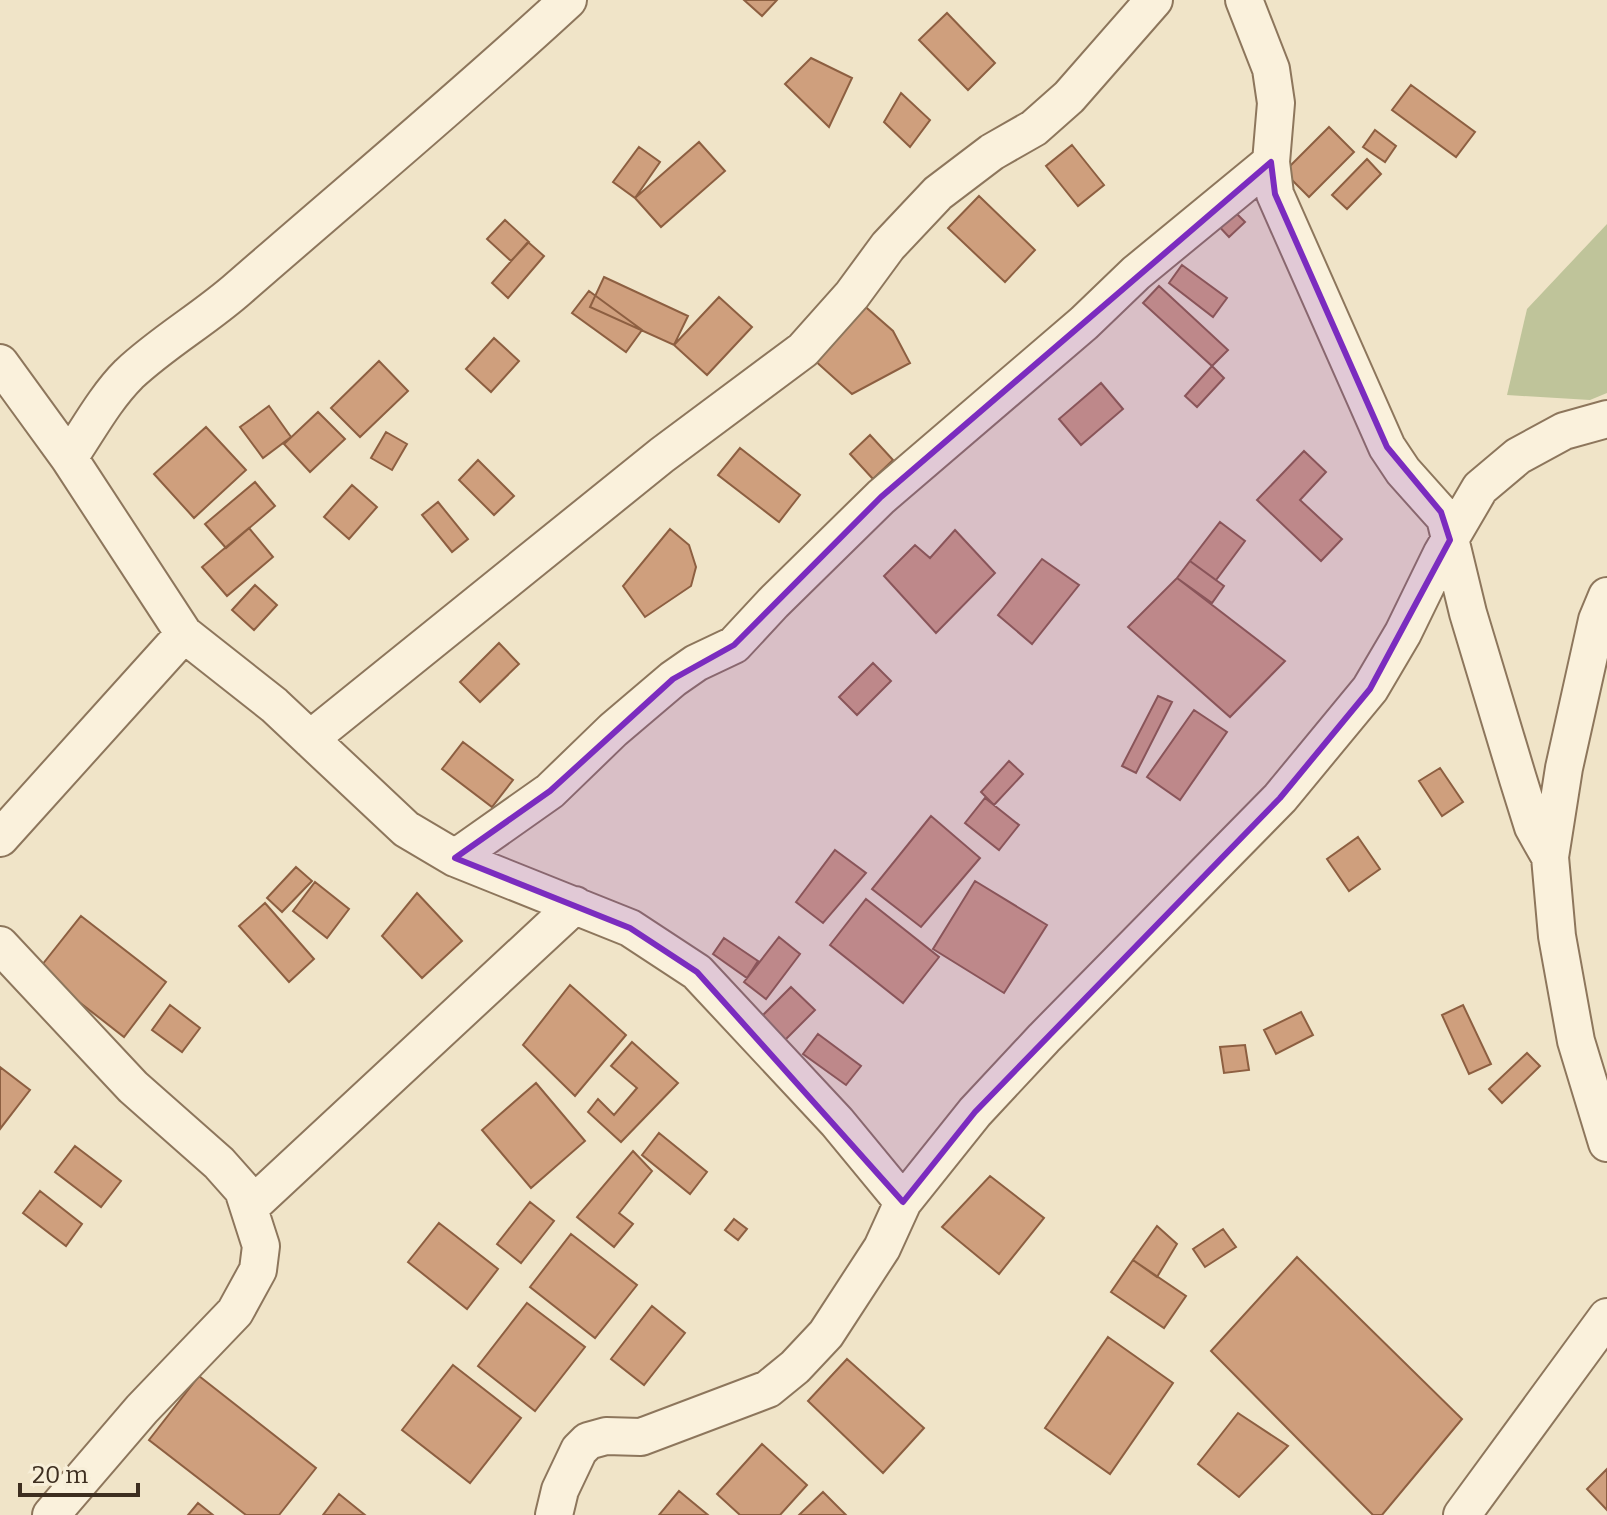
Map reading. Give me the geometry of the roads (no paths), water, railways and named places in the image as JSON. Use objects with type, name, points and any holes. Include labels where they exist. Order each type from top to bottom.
[{"type":"street","points":[[69,458],[126,377],[150,355],[235,293],[384,160],[498,65],[568,0]]},
{"type":"street","points":[[310,739],[662,455],[803,350],[852,295],[888,246],[938,193],[980,160],[1034,128],[1069,97],[1154,0]]},
{"type":"street","points":[[1244,0],[1271,69],[1276,103],[1271,162],[1275,194],[1380,433],[1403,471],[1441,512],[1533,827],[1550,857]]},
{"type":"street","points":[[455,858],[550,791],[613,730],[673,679],[696,663],[734,645],[881,497],[1072,333],[1136,273],[1271,162]]},
{"type":"street","points":[[0,363],[69,458],[184,634],[274,705],[406,829],[455,858],[630,928],[697,972],[837,1122],[903,1202]]},
{"type":"street","points":[[554,1515],[560,1490],[579,1450],[588,1441],[606,1436],[641,1437],[768,1389],[795,1367],[826,1334],[862,1281],[882,1248],[903,1202],[985,1101],[1280,798],[1370,689],[1480,488],[1518,456],[1564,431],[1607,419]]},
{"type":"street","points":[[1607,596],[1597,620],[1564,768],[1550,857],[1557,936],[1576,1041],[1607,1143]]},
{"type":"street","points":[[0,838],[184,634]]},
{"type":"street","points":[[250,1207],[575,905]]},
{"type":"street","points":[[0,945],[133,1087],[219,1163],[243,1190],[261,1257],[258,1270],[241,1303],[142,1409],[51,1515]]},
{"type":"street","points":[[1462,1515],[1607,1317]]}]
